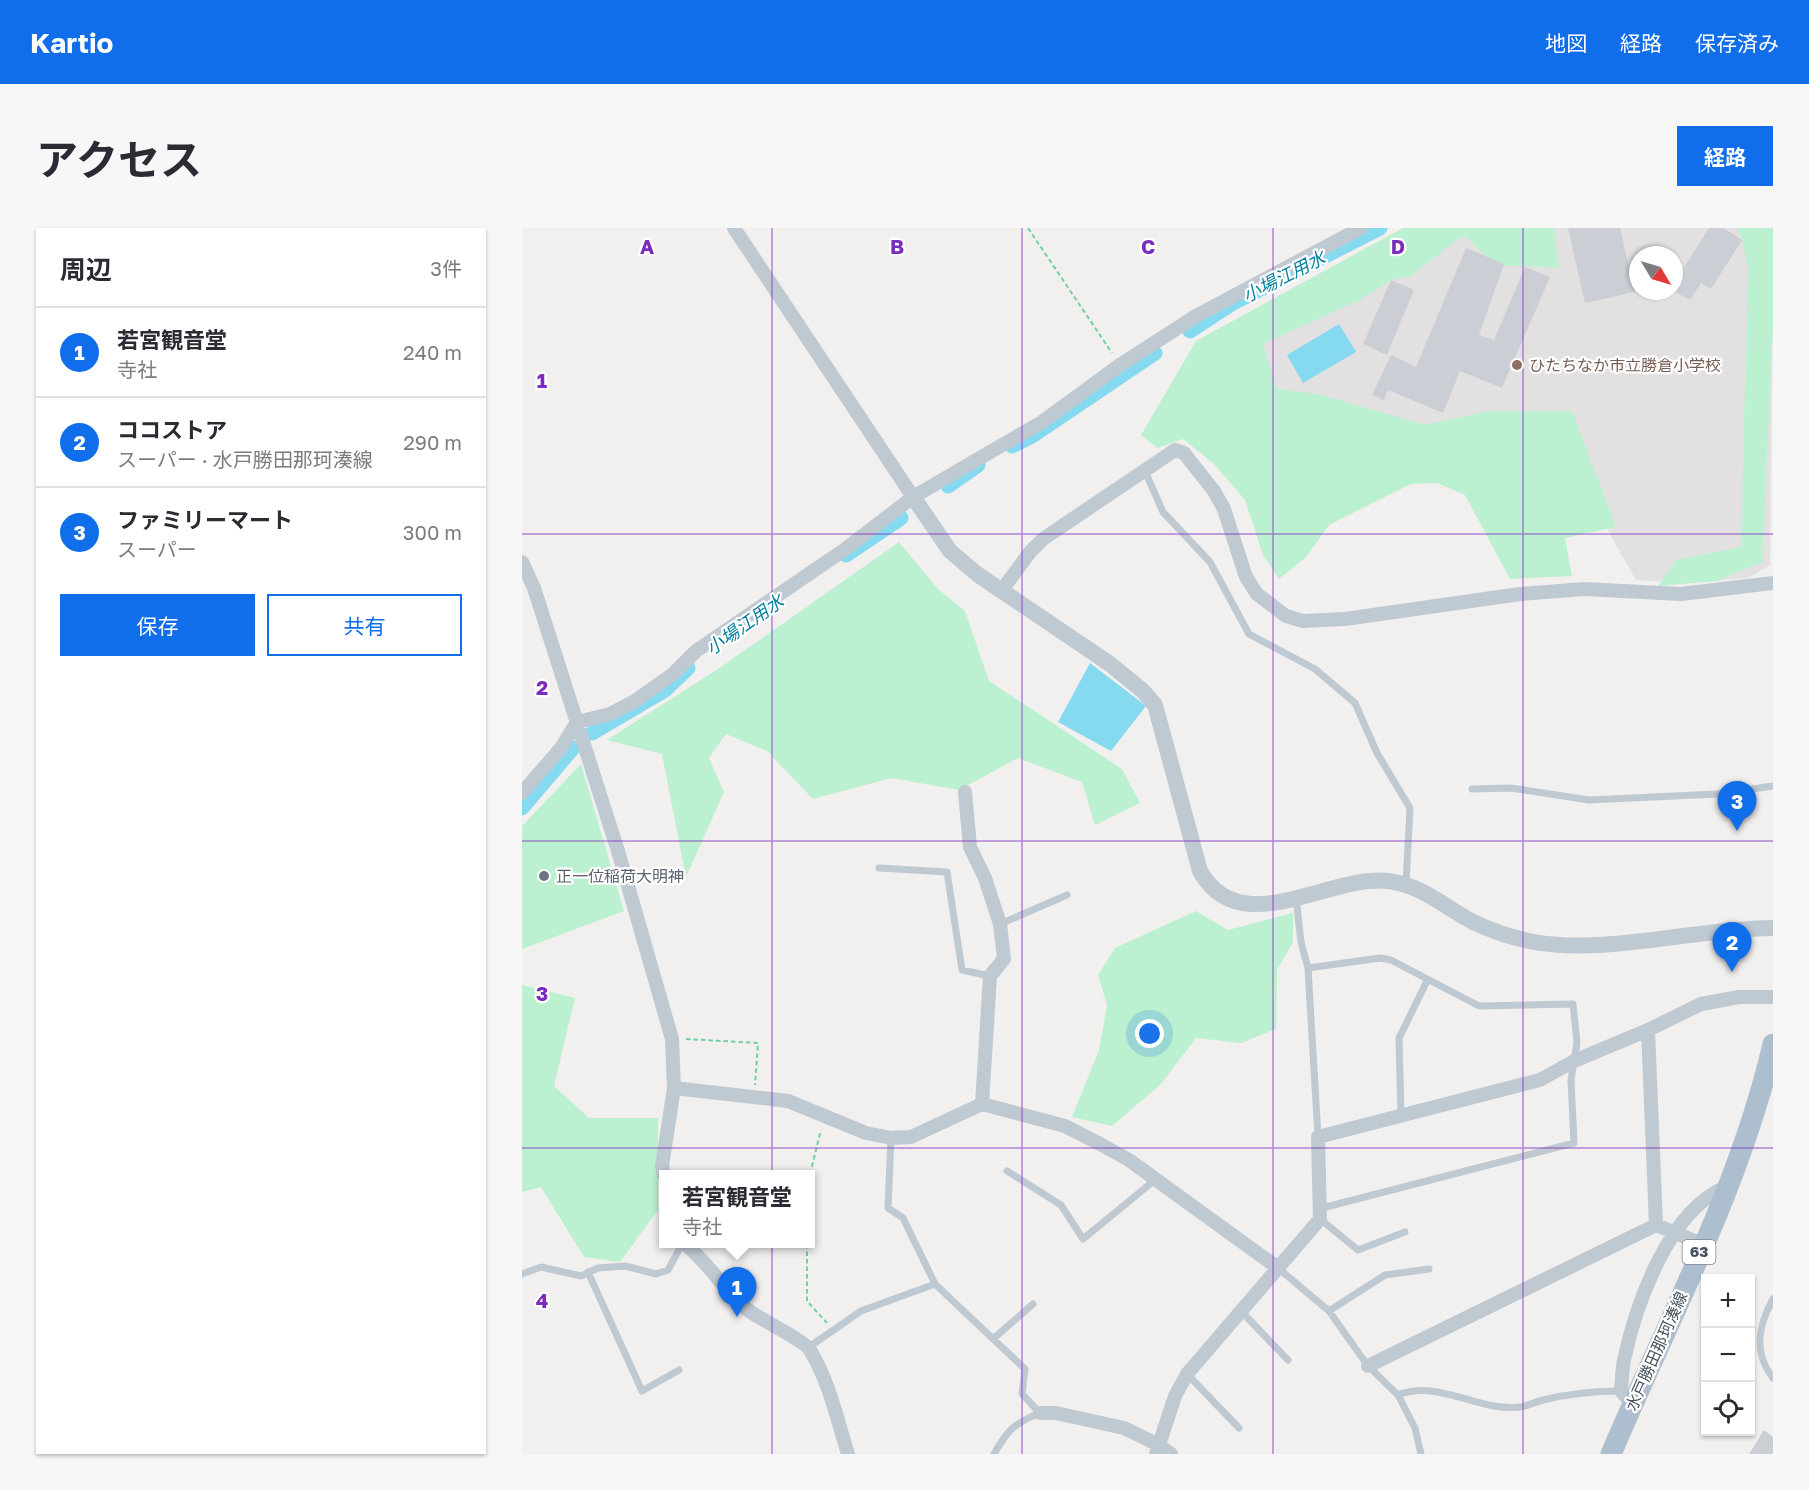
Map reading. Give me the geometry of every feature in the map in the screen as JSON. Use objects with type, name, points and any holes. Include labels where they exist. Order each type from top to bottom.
[{"type":"main road","name":"水戸勝田那珂湊線","points":[[1611,1454],[1626,1398],[1702,1244],[1726,1188],[1752,1121],[1773,1044]]},
{"type":"street","points":[[734,228],[950,551],[1002,590],[1110,664],[1143,691],[1155,705],[1174,768],[1193,853],[1206,882],[1231,900],[1247,905],[1272,904],[1368,882],[1406,885],[1429,893],[1472,921],[1498,933],[1536,942],[1593,944],[1773,928]]},
{"type":"street","points":[[522,793],[561,748],[577,722],[610,714],[635,700],[673,674],[696,651],[844,550],[913,497],[1042,422],[1120,365],[1250,285],[1361,228]]},
{"type":"street","points":[[1002,590],[1030,552],[1043,539],[1175,450],[1184,453],[1224,509],[1246,577],[1257,594],[1279,611],[1303,621],[1345,619],[1520,594],[1584,589],[1681,594],[1773,583]]},
{"type":"street","points":[[522,562],[534,588],[577,722],[672,1039],[674,1088],[662,1170]]},
{"type":"street","points":[[965,792],[970,847],[985,878],[1000,924],[1004,959],[990,976],[982,1104]]},
{"type":"street","points":[[1157,1449],[1175,1395],[1187,1374],[1278,1268],[1321,1213],[1318,1137],[1540,1080],[1574,1061],[1648,1030],[1701,1004],[1739,997],[1773,997]]},
{"type":"street","points":[[1648,1030],[1656,1225]]},
{"type":"street","points":[[674,1088],[788,1101],[866,1133],[891,1138],[911,1137],[982,1104],[1065,1126],[1129,1160],[1278,1268]]},
{"type":"street","points":[[1626,1398],[1623,1361],[1641,1304],[1674,1233],[1696,1206],[1726,1188]]},
{"type":"street","points":[[1656,1225],[1702,1244]]},
{"type":"street","points":[[1368,1366],[1656,1225]]},
{"type":"street","points":[[688,1248],[712,1268],[729,1291],[750,1311],[809,1347],[830,1393],[848,1454]]},
{"type":"street","points":[[1040,1413],[1056,1413],[1124,1428],[1157,1449],[1171,1454]]},
{"type":"lane","points":[[1144,469],[1163,512],[1210,562],[1249,634],[1314,669],[1355,703],[1377,753],[1410,808],[1406,885]]},
{"type":"lane","points":[[1472,789],[1511,788],[1588,800],[1717,794],[1773,786]]},
{"type":"lane","points":[[879,868],[947,872],[962,970],[990,976]]},
{"type":"lane","points":[[1000,924],[1066,895]]},
{"type":"lane","points":[[1296,898],[1308,968],[1318,1137]]},
{"type":"lane","points":[[1308,968],[1380,958],[1390,960],[1479,1006],[1573,1004],[1577,1043],[1571,1080],[1574,1143],[1321,1213],[1358,1250],[1405,1232]]},
{"type":"lane","points":[[1401,1115],[1399,1038],[1427,981]]},
{"type":"lane","points":[[891,1138],[888,1208],[903,1218],[935,1284],[1025,1369],[1022,1394],[1040,1413],[1018,1421],[1004,1436],[994,1454]]},
{"type":"lane","points":[[1007,1171],[1061,1205],[1083,1239],[1156,1179]]},
{"type":"lane","points":[[522,1274],[541,1267],[581,1276],[598,1268],[625,1266],[656,1274],[668,1270],[681,1248]]},
{"type":"lane","points":[[1278,1268],[1329,1311],[1368,1366],[1398,1395],[1415,1428],[1421,1454]]},
{"type":"lane","points":[[1329,1311],[1385,1275],[1429,1269]]},
{"type":"lane","points":[[588,1272],[642,1391],[679,1370]]},
{"type":"lane","points":[[809,1347],[861,1311],[935,1284]]},
{"type":"lane","points":[[1773,1299],[1761,1322],[1759,1337],[1760,1356],[1773,1378]]},
{"type":"lane","points":[[993,1339],[1033,1304]]},
{"type":"lane","points":[[1240,1310],[1288,1360]]},
{"type":"lane","points":[[1187,1374],[1239,1428]]},
{"type":"lane","points":[[1398,1395],[1411,1390],[1441,1390],[1476,1404],[1520,1407],[1579,1394],[1626,1398]]},
{"type":"path","points":[[1028,228],[1120,365]]},
{"type":"path","points":[[672,1039],[758,1043],[754,1096]]},
{"type":"path","points":[[811,1170],[825,1116]]},
{"type":"path","points":[[807,1248],[807,1301],[832,1330]]},
{"type":"shaded area","name":"ひたちなか市立勝倉小学校","points":[[1463,228],[1773,228],[1770,565],[1748,578],[1692,583],[1636,580],[1611,536],[1562,423],[1431,438],[1277,408],[1246,322]]},
{"type":"green space","points":[[1403,228],[1554,228],[1559,268],[1496,265],[1463,235],[1411,276],[1391,280],[1362,299],[1263,344],[1277,389],[1318,394],[1425,425],[1488,411],[1572,411],[1616,527],[1565,538],[1572,576],[1510,579],[1465,495],[1437,483],[1411,484],[1329,525],[1306,557],[1279,579],[1263,555],[1245,500],[1214,464],[1183,439],[1157,448],[1141,435],[1196,341]]},
{"type":"green space","points":[[1737,228],[1773,228],[1773,328],[1762,562],[1717,581],[1658,586],[1676,560],[1741,547],[1748,267]]},
{"type":"green space","points":[[899,542],[938,589],[965,611],[989,681],[1122,769],[1140,803],[1095,825],[1082,782],[1018,758],[959,790],[891,778],[813,799],[767,751],[726,734],[709,758],[724,792],[686,877],[662,754],[607,740],[718,669]]},
{"type":"green space","points":[[581,764],[624,911],[522,949],[522,826]]},
{"type":"green space","points":[[1196,911],[1228,930],[1293,913],[1293,942],[1277,970],[1276,1029],[1241,1043],[1196,1038],[1161,1084],[1112,1126],[1072,1117],[1099,1050],[1107,1005],[1098,975],[1115,948]]},
{"type":"green space","points":[[522,985],[575,998],[554,1086],[589,1118],[658,1118],[658,1210],[620,1262],[584,1257],[541,1187],[522,1192]]},
{"type":"water","points":[[1339,324],[1356,352],[1303,383],[1287,355]]},
{"type":"water","points":[[1090,663],[1146,706],[1111,751],[1058,722]]},
{"type":"building","points":[[1568,228],[1620,228],[1629,266],[1629,293],[1585,303]]},
{"type":"building","points":[[1709,228],[1724,228],[1742,240],[1711,289],[1701,283],[1690,300],[1683,296],[1683,269]]},
{"type":"building","points":[[1466,248],[1504,264],[1479,335],[1494,340],[1525,267],[1550,277],[1502,388],[1460,371],[1443,413],[1388,390],[1384,400],[1372,395],[1391,355],[1416,367]]},
{"type":"building","points":[[1391,280],[1414,290],[1387,355],[1363,344]]},
{"type":"building","points":[[1764,1430],[1773,1437],[1773,1454],[1749,1454]]},
{"type":"waterway","name":"小場江用水","points":[[1190,331],[1233,303],[1380,228]]},
{"type":"waterway","name":"小場江用水","points":[[1012,446],[1032,436],[1155,353]]},
{"type":"waterway","name":"小場江用水","points":[[948,486],[978,465]]},
{"type":"waterway","name":"小場江用水","points":[[846,555],[901,518]]},
{"type":"waterway","name":"小場江用水","points":[[592,733],[665,690],[688,668]]},
{"type":"waterway","name":"小場江用水","points":[[522,808],[573,748]]},
{"type":"place","name":"ひたちなか市立勝倉小学校","points":[[1517,365]]},
{"type":"place","name":"ファミリーマート","points":[[1737,831]]},
{"type":"place","name":"正一位稲荷大明神","points":[[544,876]]},
{"type":"place","name":"ココストア","points":[[1732,972]]},
{"type":"place","name":"若宮観音堂","points":[[737,1317]]}]
